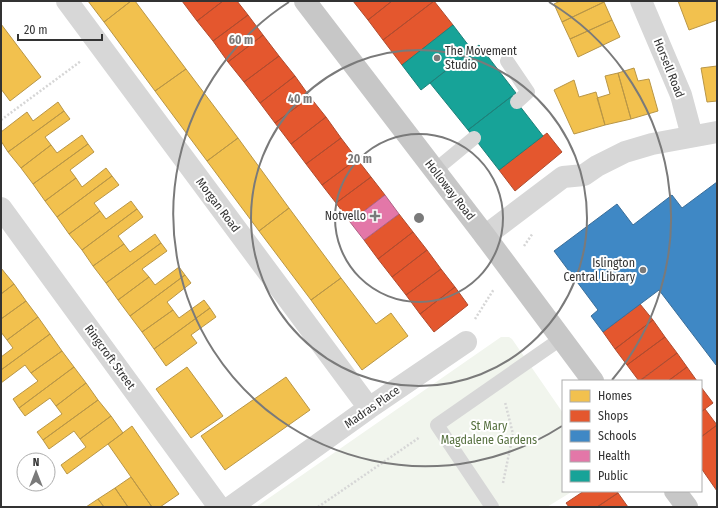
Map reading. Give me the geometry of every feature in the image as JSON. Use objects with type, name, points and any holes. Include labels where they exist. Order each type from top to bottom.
[{"type":"highway","name":"Holloway Road","points":[[305,1],[485,236],[592,380]]},
{"type":"highway","points":[[676,492],[686,507]]},
{"type":"street","name":"Morgan Road","points":[[67,1],[369,408]]},
{"type":"street","name":"Horsell Road","points":[[641,1],[681,95],[692,136]]},
{"type":"street","points":[[485,236],[564,177],[584,175],[597,166],[625,152],[652,144],[717,132]]},
{"type":"street","name":"Ringcroft Street","points":[[1,208],[219,507]]},
{"type":"street","name":"Madras Place","points":[[231,507],[369,408],[466,342]]},
{"type":"lane","points":[[507,61],[528,92],[517,102]]},
{"type":"lane","points":[[434,171],[474,138]]},
{"type":"lane","points":[[492,507],[437,425],[562,338]]},
{"type":"path","points":[[1,120],[100,47]]},
{"type":"path","points":[[466,342],[478,314],[493,290]]},
{"type":"path","points":[[495,385],[508,406],[513,434],[503,485]]},
{"type":"path","points":[[318,507],[437,425]]},
{"type":"green space","name":"St Mary Magdalene Gardens","points":[[501,337],[509,337],[512,339],[562,412],[562,492],[571,492],[547,507],[256,507]]},
{"type":"building: Homes","points":[[88,1],[131,1],[104,22]]},
{"type":"building: Homes","points":[[131,1],[135,1],[186,69],[155,91],[104,22]]},
{"type":"building: Homes","points":[[560,1],[604,2],[562,22],[554,4]]},
{"type":"building: Homes","points":[[678,1],[717,1],[717,20],[689,30]]},
{"type":"building: Homes","points":[[604,2],[612,20],[570,39],[562,22]]},
{"type":"building: Homes","points":[[612,20],[620,37],[578,57],[570,39]]},
{"type":"building: Homes","points":[[1,24],[41,77],[10,101],[1,89]]},
{"type":"building: Homes","points":[[717,66],[717,101],[707,102],[701,68]]},
{"type":"building: Homes","points":[[634,68],[638,81],[649,79],[658,111],[631,119],[618,73]]},
{"type":"building: Homes","points":[[186,69],[238,138],[207,161],[155,91]]},
{"type":"building: Homes","points":[[618,73],[631,119],[605,125],[597,98],[610,94],[605,76]]},
{"type":"building: Homes","points":[[574,80],[579,97],[596,92],[605,125],[574,134],[554,90]]},
{"type":"building: Homes","points":[[58,102],[64,111],[8,152],[1,141],[1,132],[27,112],[33,121]]},
{"type":"building: Homes","points":[[64,111],[70,119],[45,137],[51,145],[21,168],[8,152]]},
{"type":"building: Homes","points":[[82,135],[88,144],[33,184],[21,168],[51,145],[57,153]]},
{"type":"building: Homes","points":[[238,138],[289,208],[259,231],[207,161]]},
{"type":"building: Homes","points":[[88,144],[94,152],[70,170],[76,178],[45,201],[33,184]]},
{"type":"building: Homes","points":[[106,168],[112,176],[57,217],[45,201],[76,178],[82,187]]},
{"type":"building: Homes","points":[[112,176],[119,185],[94,203],[100,211],[69,234],[57,217]]},
{"type":"building: Homes","points":[[131,201],[137,209],[82,250],[69,234],[100,211],[106,219]]},
{"type":"building: Homes","points":[[289,208],[341,278],[311,300],[259,231]]},
{"type":"building: Homes","points":[[137,209],[143,217],[118,236],[124,244],[93,266],[82,250]]},
{"type":"building: Homes","points":[[155,234],[161,243],[106,283],[93,266],[124,244],[130,252]]},
{"type":"building: Homes","points":[[161,243],[167,251],[142,269],[149,277],[118,300],[106,283]]},
{"type":"building: Homes","points":[[179,267],[185,275],[130,316],[118,300],[149,277],[155,285]]},
{"type":"building: Homes","points":[[1,268],[14,284],[1,294]]},
{"type":"building: Homes","points":[[185,275],[191,283],[167,302],[173,310],[142,332],[130,316]]},
{"type":"building: Homes","points":[[341,278],[376,324],[391,313],[408,336],[362,370],[311,300]]},
{"type":"building: Homes","points":[[14,284],[26,301],[1,319],[1,294]]},
{"type":"building: Homes","points":[[204,300],[210,308],[154,349],[142,332],[173,310],[179,318]]},
{"type":"building: Homes","points":[[26,301],[38,317],[7,340],[1,332],[1,319]]},
{"type":"building: Homes","points":[[210,308],[216,317],[191,335],[197,343],[166,366],[154,349]]},
{"type":"building: Homes","points":[[38,317],[50,334],[1,370],[1,357],[13,348],[7,340]]},
{"type":"building: Homes","points":[[50,334],[62,351],[31,373],[25,365],[1,383],[1,370]]},
{"type":"building: Homes","points":[[62,351],[74,367],[19,408],[13,399],[38,381],[31,373]]},
{"type":"building: Homes","points":[[74,367],[86,383],[56,406],[50,398],[25,416],[19,408]]},
{"type":"building: Homes","points":[[187,367],[223,416],[191,438],[156,389]]},
{"type":"building: Homes","points":[[286,377],[310,410],[225,470],[201,436]]},
{"type":"building: Homes","points":[[86,383],[98,400],[43,440],[37,432],[62,414],[56,406]]},
{"type":"building: Homes","points":[[98,400],[111,416],[80,439],[74,431],[49,449],[43,440]]},
{"type":"building: Homes","points":[[111,416],[123,433],[67,474],[61,465],[86,447],[80,439]]},
{"type":"building: Homes","points":[[132,426],[179,494],[160,507],[152,507],[108,444]]},
{"type":"building: Homes","points":[[131,477],[152,507],[128,507],[115,488]]},
{"type":"building: Homes","points":[[115,488],[128,507],[104,507],[98,499]]},
{"type":"building: Homes","points":[[98,499],[104,507],[86,507]]},
{"type":"building: Shops","points":[[182,1],[223,1],[197,21]]},
{"type":"building: Shops","points":[[223,1],[237,1],[248,15],[213,41],[197,21]]},
{"type":"building: Shops","points":[[353,1],[392,1],[368,20]]},
{"type":"building: Shops","points":[[392,1],[434,1],[383,40],[368,20]]},
{"type":"building: Shops","points":[[434,1],[453,25],[402,65],[383,40]]},
{"type":"building: Shops","points":[[248,15],[263,35],[228,62],[213,41]]},
{"type":"building: Shops","points":[[263,35],[279,56],[244,82],[228,62]]},
{"type":"building: Shops","points":[[279,56],[295,76],[260,103],[244,82]]},
{"type":"building: Shops","points":[[295,76],[310,97],[275,123],[260,103]]},
{"type":"building: Shops","points":[[310,97],[326,117],[291,144],[275,123]]},
{"type":"building: Shops","points":[[326,117],[341,138],[306,164],[291,144]]},
{"type":"building: Shops","points":[[547,133],[562,152],[515,191],[499,170]]},
{"type":"building: Shops","points":[[341,138],[357,159],[322,185],[306,164]]},
{"type":"building: Shops","points":[[357,159],[371,177],[336,203],[322,185]]},
{"type":"building: Shops","points":[[371,177],[385,195],[350,222],[336,203]]},
{"type":"building: Shops","points":[[399,214],[413,232],[378,259],[364,240]]},
{"type":"building: Shops","points":[[413,232],[427,250],[392,277],[378,259]]},
{"type":"building: Shops","points":[[427,250],[441,269],[406,295],[392,277]]},
{"type":"building: Shops","points":[[441,269],[455,287],[420,314],[406,295]]},
{"type":"building: Shops","points":[[455,287],[468,305],[434,332],[420,314]]},
{"type":"building: Shops","points":[[640,304],[653,320],[615,349],[603,332]]},
{"type":"building: Shops","points":[[653,320],[665,337],[627,365],[615,349]]},
{"type":"building: Shops","points":[[665,337],[677,353],[640,380],[638,380],[627,365]]},
{"type":"building: Shops","points":[[677,353],[687,367],[669,380],[641,380]]},
{"type":"building: Shops","points":[[687,367],[696,380],[669,380]]},
{"type":"building: Shops","points":[[702,388],[713,403],[702,411]]},
{"type":"building: Shops","points":[[705,409],[717,425],[702,436],[702,411]]},
{"type":"building: Shops","points":[[717,425],[717,491],[702,469],[702,436]]},
{"type":"building: Shops","points":[[582,492],[618,493],[597,507],[569,507],[566,503]]},
{"type":"building: Shops","points":[[618,493],[628,507],[597,507]]},
{"type":"building: Schools","name":"Islington Central Library","points":[[717,182],[717,364],[716,365],[659,290],[603,332],[591,316],[598,310],[554,251],[617,204],[633,225],[672,195],[682,208]]},
{"type":"building: Health","points":[[385,195],[399,214],[364,240],[350,222]]},
{"type":"building: Public","name":"The Movement Studio","points":[[453,25],[472,50],[421,90],[402,65]]},
{"type":"building: Public","points":[[479,45],[516,93],[468,130],[430,83]]},
{"type":"building: Public","points":[[512,96],[543,136],[499,170],[468,130]]},
{"type":"place","name":"The Movement Studio","points":[[437,58]]},
{"type":"place","name":"Notvello","points":[[375,216]]},
{"type":"place","name":"Islington Central Library","points":[[643,270]]}]
